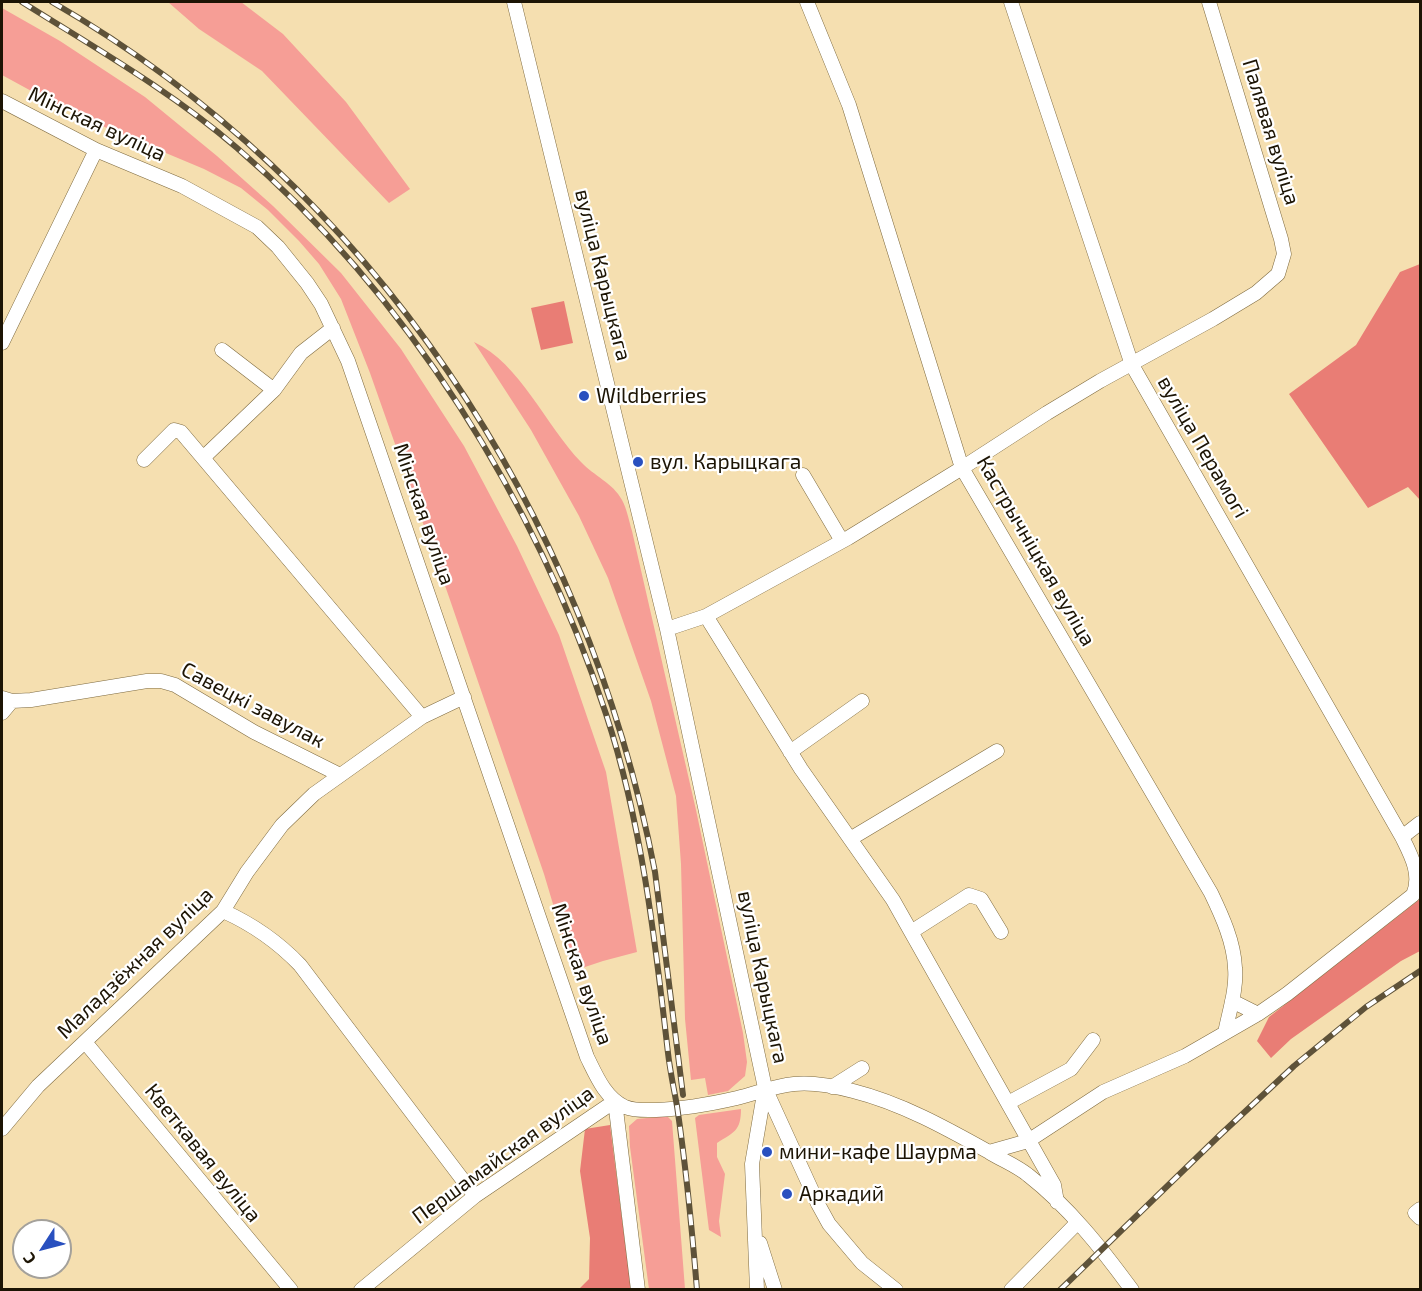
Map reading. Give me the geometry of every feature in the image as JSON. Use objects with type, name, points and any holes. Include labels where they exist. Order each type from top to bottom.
[{"type":"street","name":"вуліца Карыцкага","points":[[514,2],[667,629],[765,1088],[796,1083],[832,1087],[873,1096],[936,1123],[1028,1175],[1104,1251],[1132,1290]]},
{"type":"street","name":"Кастрычніцкая вуліца","points":[[807,2],[849,105],[962,468],[1211,893],[1227,930],[1236,967],[1225,1033]]},
{"type":"street","name":"вуліца Перамогі","points":[[1011,2],[1132,365],[1402,837],[1414,861],[1417,873],[1418,886],[1413,895],[1258,1014]]},
{"type":"street","name":"Палявая вуліца","points":[[1132,365],[1256,293],[1278,274],[1284,254],[1209,2]]},
{"type":"street","name":"Мінская вуліца","points":[[2,101],[96,150],[182,186],[257,227],[278,247],[308,283],[348,361],[587,1057],[603,1086],[615,1101]]},
{"type":"street","points":[[2,343],[96,150]]},
{"type":"street","points":[[204,457],[274,390],[301,353],[333,328]]},
{"type":"street","points":[[222,350],[274,390]]},
{"type":"street","points":[[667,629],[706,616],[842,541],[1047,413],[1100,381],[1132,365]]},
{"type":"street","points":[[144,460],[174,430],[181,432],[422,717]]},
{"type":"street","points":[[803,476],[842,541]]},
{"type":"street","name":"вуліца Карыцкага","points":[[706,616],[790,752],[893,900],[1054,1185],[1057,1202]]},
{"type":"street","name":"Савецкі завулак","points":[[7,700],[31,700],[147,681],[161,681],[175,685],[254,732],[340,775]]},
{"type":"street","name":"Маладзёжная вуліца","points":[[2,1129],[38,1086],[223,911],[282,825],[314,794],[422,717],[464,697]]},
{"type":"street","points":[[2,713],[7,700]]},
{"type":"street","points":[[790,752],[862,700]]},
{"type":"street","points":[[850,839],[997,750]]},
{"type":"street","points":[[1402,837],[1420,823]]},
{"type":"street","points":[[911,932],[969,895],[981,899],[1001,932]]},
{"type":"street","points":[[223,911],[271,939],[286,950],[300,965],[475,1196]]},
{"type":"street","points":[[1232,1001],[1258,1014]]},
{"type":"street","points":[[988,1152],[1028,1141],[1103,1092],[1185,1056],[1258,1014]]},
{"type":"street","points":[[1008,1103],[1071,1069],[1093,1040]]},
{"type":"street","name":"Кветкавая вуліца","points":[[85,1042],[291,1290]]},
{"type":"street","points":[[832,1087],[862,1068]]},
{"type":"street","points":[[615,1101],[632,1109],[677,1109],[723,1101],[765,1088]]},
{"type":"street","points":[[757,1290],[752,1164],[765,1088]]},
{"type":"street","points":[[765,1088],[818,1204],[830,1224],[862,1263],[896,1290]]},
{"type":"street","points":[[615,1101],[638,1290]]},
{"type":"street","name":"Першамайская вуліца","points":[[361,1290],[475,1196],[615,1101]]},
{"type":"street","points":[[1420,1209],[1415,1213],[1420,1218]]},
{"type":"street","points":[[754,1223],[775,1290]]},
{"type":"street","points":[[1011,1290],[1077,1223]]},
{"type":"shaded area","points":[[168,2],[241,2],[283,34],[346,102],[410,189],[389,203],[262,71],[199,29]]},
{"type":"shaded area","points":[[2,8],[60,41],[145,97],[217,156],[273,206],[341,273],[401,349],[464,446],[517,546],[559,635],[606,772],[637,952],[573,971],[544,874],[370,373],[341,299],[319,264],[268,210],[241,188],[204,169],[111,130],[2,75]]},
{"type":"shaded area","points":[[1420,264],[1420,500],[1408,487],[1368,508],[1289,394],[1356,345],[1400,272]]},
{"type":"shaded area","points":[[564,301],[573,343],[541,350],[531,308]]},
{"type":"shaded area","points":[[474,342],[490,352],[519,380],[568,447],[581,462],[618,494],[627,511],[696,810],[743,1033],[747,1062],[745,1076],[728,1091],[708,1095],[705,1078],[691,1080],[685,1019],[681,864],[676,796],[651,701],[608,578],[579,516],[531,430]]},
{"type":"shaded area","points":[[1420,899],[1420,951],[1401,961],[1291,1039],[1271,1058],[1257,1041],[1269,1017]]},
{"type":"shaded area","points":[[741,1109],[738,1127],[717,1143],[717,1157],[725,1174],[719,1221],[721,1237],[709,1230],[695,1118],[699,1115]]},
{"type":"shaded area","points":[[667,1116],[672,1121],[685,1289],[649,1289],[629,1126],[637,1119]]},
{"type":"shaded area","points":[[610,1125],[631,1289],[578,1290],[589,1279],[590,1238],[580,1171],[585,1129]]},
{"type":"railway","points":[[22,2],[132,71],[212,127],[299,206],[357,268],[410,336],[459,406],[504,480],[543,556],[577,635],[606,714],[629,797],[646,882],[677,1106],[697,1290]]},
{"type":"railway","points":[[52,2],[167,77],[272,165],[365,263],[448,371],[518,487],[577,610],[622,739],[655,872],[683,1095]]},
{"type":"railway","points":[[1060,1290],[1294,1066],[1366,1007],[1420,971]]},
{"type":"place","name":"Wildberries","points":[[584,396]]},
{"type":"place","name":"вул. Карыцкага","points":[[638,462]]},
{"type":"place","name":"мини-кафе Шаурма","points":[[767,1152]]},
{"type":"place","name":"Аркадий","points":[[787,1194]]}]
